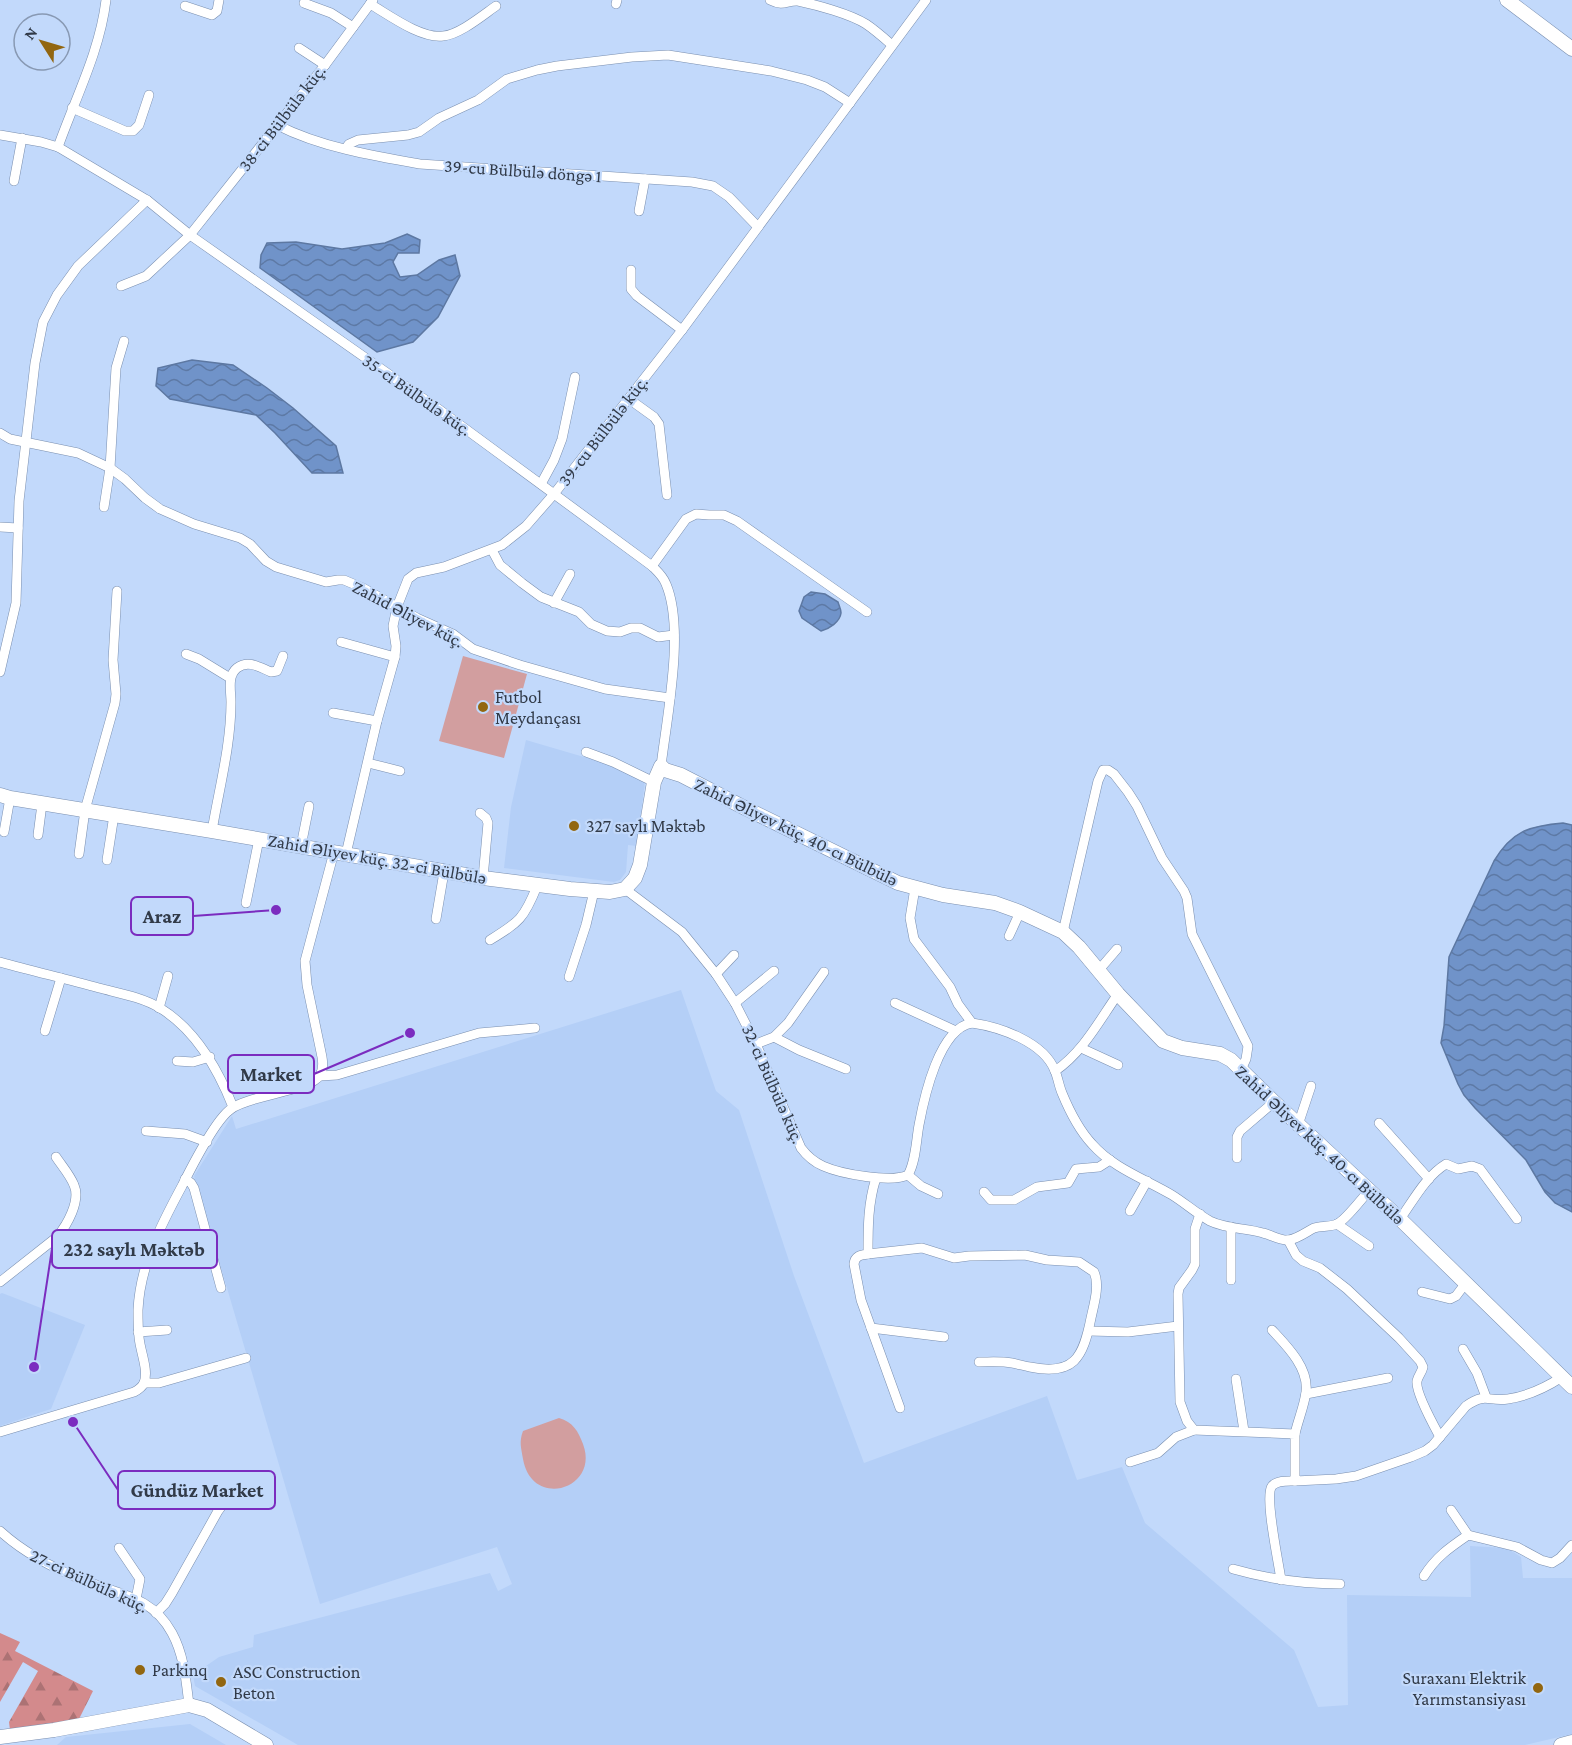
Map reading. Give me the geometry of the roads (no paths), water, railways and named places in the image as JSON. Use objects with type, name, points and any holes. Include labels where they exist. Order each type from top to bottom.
[{"type":"street","points":[[58,147],[85,79],[106,0]]},
{"type":"street","points":[[185,6],[212,15],[217,11],[219,0]]},
{"type":"street","points":[[771,0],[784,4],[794,0],[836,11],[865,23],[892,45]]},
{"type":"street","points":[[1507,0],[1572,49]]},
{"type":"street","name":"39-cu Bülbülə küç.","points":[[320,1076],[323,1065],[322,1057],[307,985],[305,961],[368,763],[395,657],[393,626],[397,607],[408,579],[411,575],[444,567],[492,550],[512,539],[554,494],[682,330],[923,1]]},
{"type":"street","points":[[372,2],[417,30],[426,34],[444,36],[459,30],[496,6]]},
{"type":"street","name":"38-ci Bülbülə küç.","points":[[121,286],[146,276],[189,235],[372,2]]},
{"type":"street","points":[[304,3],[331,13],[353,27]]},
{"type":"street","points":[[299,48],[325,64]]},
{"type":"street","points":[[346,148],[358,140],[419,132],[439,118],[478,100],[507,79],[547,68],[632,57],[668,55],[771,71],[825,87],[850,103]]},
{"type":"street","points":[[72,108],[125,131],[134,131],[139,125],[149,95]]},
{"type":"street","name":"39-cu Bülbülə döngə 1","points":[[277,125],[317,142],[420,164],[692,182],[713,186],[729,197],[758,227]]},
{"type":"street","name":"35-ci Bülbülə küç.","points":[[0,135],[58,147],[147,200],[189,235],[437,408],[651,566],[665,583],[674,617],[670,698],[662,766]]},
{"type":"street","points":[[14,181],[22,138]]},
{"type":"street","points":[[639,212],[645,179]]},
{"type":"street","points":[[0,672],[16,603],[19,501],[36,352],[43,322],[68,278],[78,266],[147,200]]},
{"type":"street","points":[[631,270],[632,289],[637,296],[682,330]]},
{"type":"street","points":[[104,507],[110,468],[116,368],[124,341]]},
{"type":"street","points":[[541,484],[562,439],[575,377]]},
{"type":"street","points":[[629,399],[654,417],[659,424],[667,495]]},
{"type":"street","name":"Zahid Əliyev küç.","points":[[0,433],[10,439],[78,453],[110,468],[160,509],[194,524],[240,538],[276,567],[326,582],[344,580],[453,634],[473,649],[605,689],[670,698]]},
{"type":"street","points":[[651,566],[686,519],[696,514],[724,515],[737,521],[867,612]]},
{"type":"street","points":[[0,527],[18,528]]},
{"type":"street","points":[[492,550],[500,565],[541,597],[579,612],[591,624],[607,631],[620,632],[640,628],[658,637],[674,634]]},
{"type":"street","points":[[554,603],[570,574]]},
{"type":"street","points":[[79,854],[85,810],[115,703],[113,660],[117,591]]},
{"type":"street","points":[[341,642],[395,657]]},
{"type":"street","points":[[186,654],[200,659],[231,678]]},
{"type":"street","points":[[212,831],[230,727],[231,678],[236,668],[243,664],[252,664],[272,672],[277,671],[283,656]]},
{"type":"street","points":[[333,713],[377,721]]},
{"type":"street","points":[[586,752],[629,769],[654,782]]},
{"type":"street","points":[[368,763],[400,771]]},
{"type":"street","points":[[625,889],[635,878],[640,865],[654,782],[662,766]]},
{"type":"street","name":"Zahid Əliyev küç. 40-cı Bülbülə","points":[[662,766],[664,770],[681,775],[883,877],[915,888],[995,903],[1063,932],[1163,1041],[1182,1048],[1220,1054],[1231,1060],[1400,1219],[1567,1382]]},
{"type":"street","points":[[1063,932],[1098,781],[1103,770],[1108,770],[1114,774],[1137,806],[1162,858],[1184,891],[1192,934],[1248,1046],[1241,1070]]},
{"type":"street","points":[[4,832],[5,797]]},
{"type":"street","name":"Zahid Əliyev küç. 32-ci Bülbülə","points":[[5,797],[483,878],[594,891],[610,892],[625,889]]},
{"type":"street","points":[[38,835],[42,804]]},
{"type":"street","points":[[301,846],[309,806]]},
{"type":"street","points":[[480,813],[488,823],[483,878]]},
{"type":"street","points":[[107,860],[114,815]]},
{"type":"street","points":[[246,903],[259,839]]},
{"type":"street","points":[[436,920],[444,872]]},
{"type":"street","points":[[490,940],[514,925],[525,914],[537,886]]},
{"type":"street","points":[[915,888],[910,918],[914,939],[950,987],[958,1004],[972,1023]]},
{"type":"street","name":"32-ci Bülbülə küç.","points":[[625,889],[682,932],[716,974],[735,1002],[756,1044],[796,1138],[807,1155],[824,1166],[876,1178],[901,1178],[908,1175]]},
{"type":"street","points":[[569,977],[586,925],[594,891]]},
{"type":"street","points":[[1009,936],[1020,912]]},
{"type":"street","points":[[1098,971],[1117,950]]},
{"type":"street","points":[[716,974],[734,955]]},
{"type":"street","points":[[0,962],[128,996],[159,1008],[186,1031],[210,1057],[233,1107]]},
{"type":"street","points":[[735,1002],[774,972]]},
{"type":"street","points":[[756,1044],[774,1037],[788,1023],[824,972]]},
{"type":"street","points":[[159,1008],[168,976]]},
{"type":"street","points":[[45,1031],[61,978]]},
{"type":"street","points":[[1055,1071],[1081,1048],[1118,994]]},
{"type":"street","points":[[895,1003],[956,1031]]},
{"type":"street","points":[[938,1194],[921,1186],[908,1175],[913,1161],[924,1100],[942,1050],[956,1031],[965,1024],[972,1023],[983,1024],[1022,1039],[1044,1053],[1055,1071],[1062,1093],[1079,1126],[1092,1144],[1110,1160],[1170,1194],[1216,1224],[1250,1229],[1267,1233],[1278,1239],[1288,1240],[1313,1229],[1337,1224],[1369,1191]]},
{"type":"street","points":[[144,1383],[145,1371],[138,1332],[140,1295],[150,1251],[185,1179],[224,1115],[233,1107],[310,1083],[320,1076],[337,1075],[480,1033],[535,1028]]},
{"type":"street","points":[[774,1037],[799,1050],[846,1068]]},
{"type":"street","points":[[1081,1048],[1118,1065]]},
{"type":"street","points":[[177,1061],[193,1062],[210,1057]]},
{"type":"street","points":[[1298,1125],[1311,1086]]},
{"type":"street","points":[[1237,1158],[1237,1137],[1240,1131],[1274,1102]]},
{"type":"street","points":[[1379,1123],[1429,1179]]},
{"type":"street","points":[[146,1131],[185,1134],[207,1142]]},
{"type":"street","points":[[0,1282],[57,1238],[76,1202],[76,1188],[56,1157]]},
{"type":"street","points":[[984,1192],[991,1200],[1014,1200],[1037,1187],[1068,1183],[1076,1169],[1099,1167],[1110,1160]]},
{"type":"street","points":[[1400,1219],[1438,1168],[1446,1164],[1458,1169],[1476,1167],[1485,1174],[1517,1219]]},
{"type":"street","points":[[868,1254],[869,1208],[876,1178]]},
{"type":"street","points":[[185,1179],[194,1188],[221,1287]]},
{"type":"street","points":[[1130,1211],[1147,1181]]},
{"type":"street","points":[[1194,1430],[1187,1421],[1180,1402],[1179,1288],[1195,1264],[1196,1228],[1200,1214]]},
{"type":"street","points":[[1337,1224],[1369,1245]]},
{"type":"street","points":[[1231,1280],[1232,1227]]},
{"type":"street","points":[[1288,1240],[1296,1255],[1303,1261],[1320,1268],[1347,1289],[1420,1361],[1423,1367],[1417,1385],[1440,1437]]},
{"type":"street","points":[[900,1408],[861,1300],[854,1264],[855,1259],[859,1256],[922,1248],[954,1258],[1025,1255],[1047,1260],[1079,1262],[1094,1272],[1097,1277],[1089,1331],[1079,1355],[1071,1364],[1061,1370],[1011,1363],[979,1362]]},
{"type":"street","points":[[1422,1292],[1450,1299],[1456,1296],[1466,1284]]},
{"type":"street","points":[[1089,1331],[1128,1332],[1178,1326]]},
{"type":"street","points":[[871,1328],[944,1337]]},
{"type":"street","points":[[138,1332],[167,1330]]},
{"type":"street","points":[[1272,1330],[1290,1349],[1307,1387],[1295,1434],[1295,1481]]},
{"type":"street","points":[[1463,1348],[1477,1373],[1486,1397]]},
{"type":"street","points":[[0,1432],[134,1392],[144,1383],[159,1383],[246,1358]]},
{"type":"street","points":[[1306,1394],[1388,1378]]},
{"type":"street","points":[[1236,1379],[1245,1431]]},
{"type":"street","points":[[1281,1580],[1269,1495],[1272,1486],[1278,1482],[1356,1476],[1425,1451],[1466,1406],[1479,1398],[1497,1399],[1524,1395],[1567,1382]]},
{"type":"street","points":[[1130,1462],[1158,1453],[1176,1437],[1194,1430],[1295,1434]]},
{"type":"street","points":[[156,1613],[172,1593],[218,1511],[242,1478]]},
{"type":"street","points":[[1451,1510],[1468,1536],[1516,1547],[1541,1560],[1552,1563],[1572,1545]]},
{"type":"street","name":"27-ci Bülbülə küç.","points":[[0,1531],[22,1549],[52,1566],[144,1602],[156,1613],[169,1629],[178,1647],[183,1662],[189,1705]]},
{"type":"street","points":[[1424,1576],[1432,1563],[1443,1553],[1468,1536]]},
{"type":"street","points":[[119,1548],[140,1579],[136,1599]]},
{"type":"street","points":[[1233,1569],[1281,1580],[1312,1584],[1340,1584]]},
{"type":"street","points":[[0,1737],[54,1730],[189,1705],[207,1710],[266,1745]]},
{"type":"street","points":[[1561,1745],[1572,1742]]},
{"type":"water","points":[[407,234],[420,240],[419,253],[398,253],[393,262],[400,277],[417,275],[439,260],[455,255],[460,276],[438,317],[413,342],[377,352],[260,268],[261,255],[267,243],[296,242],[342,249],[385,243]]},
{"type":"water","points":[[192,360],[233,365],[267,388],[336,446],[343,473],[312,473],[256,415],[170,399],[156,386],[158,368]]},
{"type":"water","points":[[811,592],[825,594],[838,602],[841,613],[831,627],[821,631],[802,618],[799,611],[804,597]]},
{"type":"water","points":[[1563,823],[1572,825],[1572,1212],[1555,1203],[1545,1192],[1526,1160],[1464,1095],[1441,1043],[1449,957],[1494,861],[1508,843],[1522,832],[1540,826]]},
{"type":"place","name":"Futbol Meydançası","points":[[483,707]]},
{"type":"place","name":"327 saylı Məktəb","points":[[574,826]]},
{"type":"place","name":"Araz","points":[[276,910]]},
{"type":"place","name":"Market","points":[[410,1033]]},
{"type":"place","name":"232 saylı Məktəb","points":[[34,1367]]},
{"type":"place","name":"Gündüz Market","points":[[73,1422]]},
{"type":"place","name":"Parkinq","points":[[140,1670]]},
{"type":"place","name":"ASC Construction Beton","points":[[221,1682]]},
{"type":"place","name":"Suraxanı Elektrik Yarımstansiyası","points":[[1538,1688]]}]
